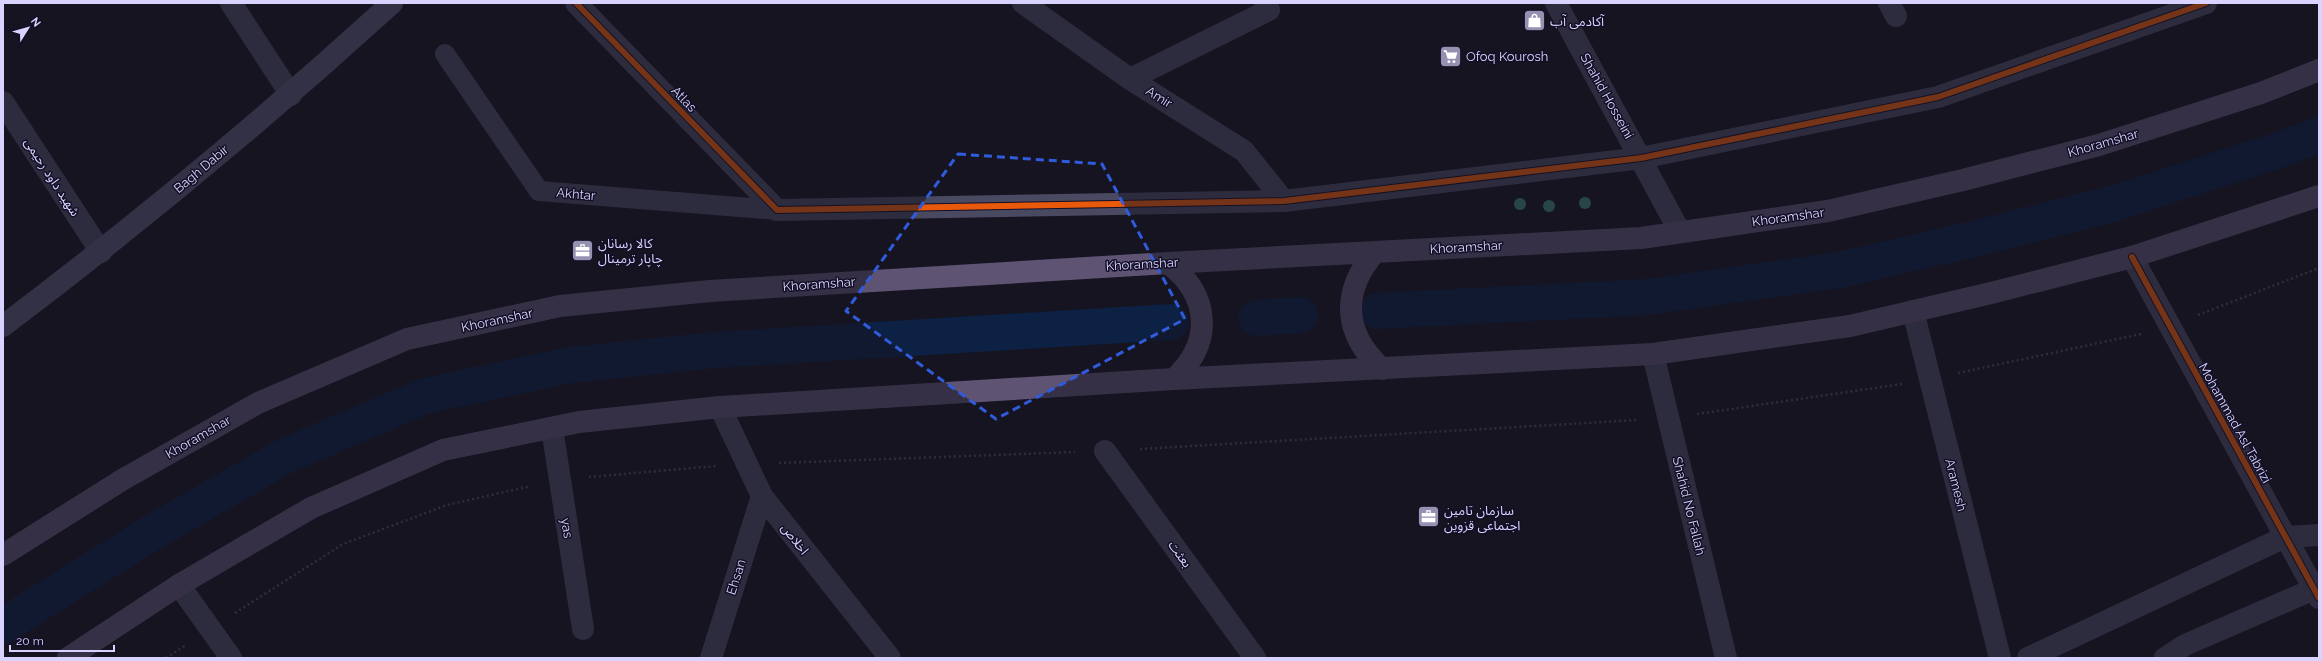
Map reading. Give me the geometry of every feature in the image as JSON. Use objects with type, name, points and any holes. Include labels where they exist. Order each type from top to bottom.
[{"type":"main road","name":"Bagh Dabir","points":[[3,326],[101,252],[291,95],[392,3]]},
{"type":"main road","name":"Khoramshar","points":[[3,555],[122,480],[258,403],[407,339],[560,306],[703,291],[1168,263],[1641,238],[1828,211],[2001,170],[2099,145],[2261,93],[2319,70]]},
{"type":"main road","points":[[68,658],[179,585],[311,508],[443,450],[579,422],[720,407],[1174,379],[1653,354],[1850,326],[2132,258],[2319,196]]},
{"type":"main road","points":[[1375,252],[1362,266],[1354,283],[1350,302],[1352,321],[1357,339],[1368,355],[1382,369]]},
{"type":"main road","points":[[1168,263],[1181,273],[1192,286],[1199,302],[1202,319],[1201,336],[1196,353],[1187,367],[1174,379]]},
{"type":"street","points":[[232,3],[291,95]]},
{"type":"street","name":"Atlas","points":[[576,3],[778,210]]},
{"type":"street","name":"Amir","points":[[1023,3],[1130,79],[1244,151],[1284,201]]},
{"type":"street","points":[[1130,79],[1269,10],[1265,3]]},
{"type":"street","name":"Shahid Hosseini","points":[[1556,3],[1680,232]]},
{"type":"street","points":[[778,210],[1284,201],[1641,158],[1938,97],[2206,3]]},
{"type":"street","name":"شهید داود رحیمی","points":[[3,102],[101,252]]},
{"type":"street","name":"Mohammad Asl Tabrizi","points":[[2132,258],[2285,537],[2317,592]]},
{"type":"street","name":"Aramesh","points":[[1913,311],[1928,380],[2000,658]]},
{"type":"street","name":"Shahid No Fallah","points":[[1653,354],[1726,658]]},
{"type":"street","name":"اخلاص","points":[[720,407],[762,496],[890,658]]},
{"type":"street","name":"yas","points":[[552,428],[583,629]]},
{"type":"street","name":"بعثت","points":[[1105,450],[1255,658]]},
{"type":"street","name":"Ehsan","points":[[711,658],[762,496]]},
{"type":"street","points":[[2028,658],[2285,537],[2319,535]]},
{"type":"street","points":[[179,585],[231,658]]},
{"type":"street","points":[[2165,658],[2185,645],[2317,592]]},
{"type":"lane","name":"Akhtar","points":[[445,54],[539,191],[778,210]]},
{"type":"path","points":[[166,658],[343,544],[447,505],[560,480],[747,464],[1105,450],[1668,419],[1928,380],[2170,327],[2319,268]]},
{"type":"highlighted area","points":[[958,154],[1102,164],[1185,319],[996,419],[846,311]]},
{"type":"waterway","points":[[1378,311],[1647,297],[1839,270],[1978,238],[2116,203],[2282,149],[2319,135]]},
{"type":"waterway","points":[[1257,318],[1300,315]]},
{"type":"waterway","points":[[3,626],[153,532],[285,456],[425,396],[570,365],[715,350],[1171,322]]},
{"type":"cycle path","points":[[576,3],[777,210],[1284,201],[1641,158],[1938,97],[2206,3]]},
{"type":"cycle path","points":[[2132,257],[2319,598]]},
{"type":"place","name":"آکادمی آب","points":[[1535,21]]},
{"type":"place","name":"Ofoq Kourosh","points":[[1450,56]]},
{"type":"place","name":"کالا رسانان چاپار ترمینال","points":[[582,250]]},
{"type":"place","name":"سازمان تامین اجتماعی قزوین","points":[[1429,517]]}]
